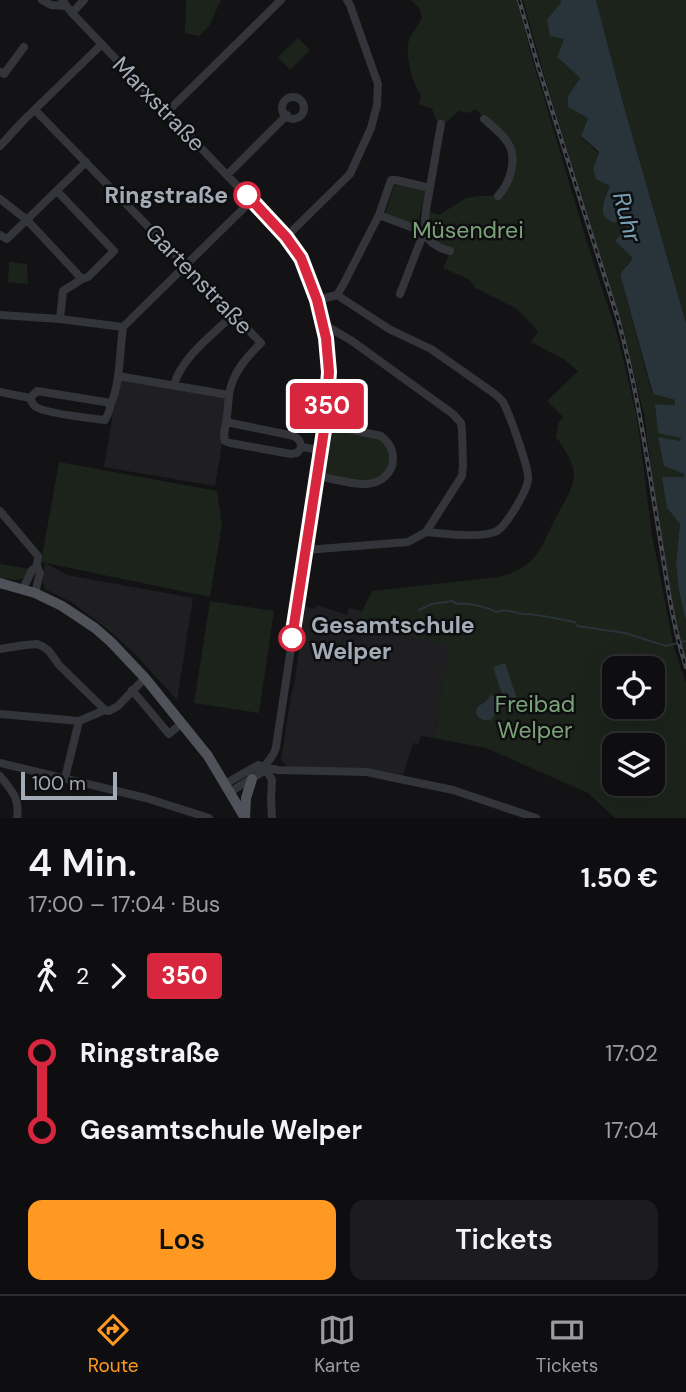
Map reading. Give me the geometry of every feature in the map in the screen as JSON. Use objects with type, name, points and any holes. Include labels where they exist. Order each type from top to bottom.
[{"type":"main road","points":[[0,583],[36,593],[72,611],[111,642],[145,678],[208,756],[245,818]]},
{"type":"main road","points":[[245,818],[246,798],[252,779]]},
{"type":"street","points":[[41,0],[51,5],[67,6],[84,0]]},
{"type":"street","points":[[167,112],[281,0]]},
{"type":"street","points":[[286,237],[350,174],[377,105],[378,84],[347,0]]},
{"type":"street","name":"Marxstraße","points":[[67,6],[286,237],[301,258],[324,328],[329,370],[325,424],[276,747],[262,772],[228,788]]},
{"type":"street","points":[[0,146],[102,44]]},
{"type":"street","points":[[0,72],[4,74],[24,47]]},
{"type":"street","name":"Gartenstraße","points":[[35,110],[261,344],[240,366],[229,394]]},
{"type":"street","points":[[227,175],[287,116]]},
{"type":"street","points":[[484,119],[508,142],[511,151],[509,178],[498,195]]},
{"type":"street","points":[[400,294],[424,232],[442,124]]},
{"type":"street","points":[[0,235],[8,239],[86,162]]},
{"type":"street","points":[[337,295],[379,215],[391,180],[430,188]]},
{"type":"street","points":[[57,191],[114,251],[89,277],[63,291],[60,319]]},
{"type":"street","points":[[0,200],[27,220],[82,279]]},
{"type":"street","points":[[30,398],[36,407],[105,421],[114,397],[123,327],[252,200]]},
{"type":"street","points":[[379,215],[424,232],[433,244],[450,251]]},
{"type":"street","points":[[317,300],[337,295],[389,329],[431,349],[495,394],[502,402],[512,424],[529,479],[506,525],[496,532],[486,534],[426,532]]},
{"type":"street","points":[[0,315],[123,327]]},
{"type":"street","points":[[174,385],[184,362],[233,315]]},
{"type":"street","points":[[306,550],[408,542],[426,532],[462,476],[463,436],[461,423],[453,414],[352,341],[330,328],[324,328]]},
{"type":"street","points":[[118,376],[229,394],[225,441],[291,454],[297,453],[302,447]]},
{"type":"street","points":[[30,398],[37,391],[111,403]]},
{"type":"street","points":[[0,392],[30,398]]},
{"type":"street","points":[[226,422],[294,436],[302,447]]},
{"type":"street","points":[[317,475],[368,484],[386,477],[393,466],[393,450],[380,436],[325,424]]},
{"type":"street","points":[[302,447],[320,450]]},
{"type":"street","points":[[0,511],[5,522],[38,556],[37,566],[40,573],[36,593]]},
{"type":"street","points":[[23,589],[32,570],[37,566]]},
{"type":"street","points":[[0,649],[37,644],[42,646],[105,710]]},
{"type":"street","points":[[0,714],[79,721],[105,710],[112,710],[145,678]]},
{"type":"street","points":[[132,690],[169,734],[181,723]]},
{"type":"street","points":[[65,778],[79,721]]},
{"type":"street","points":[[0,762],[146,798],[209,818]]},
{"type":"street","points":[[228,788],[258,765],[278,770],[367,772],[453,790],[536,818]]},
{"type":"street","points":[[264,766],[272,780],[272,818]]},
{"type":"street","points":[[0,776],[18,801],[20,817]]},
{"type":"shaded area","points":[[119,379],[230,398],[215,486],[104,467]]},
{"type":"shaded area","points":[[45,563],[67,575],[193,598],[177,700],[110,631],[73,603],[45,589]]},
{"type":"shaded area","points":[[317,605],[347,615],[349,608],[354,609],[450,641],[434,738],[421,736],[418,744],[413,743],[403,775],[375,770],[287,766],[281,760],[305,606],[314,609]]},
{"type":"green space","points":[[186,0],[221,0],[209,26],[199,36],[185,33]]},
{"type":"green space","points":[[411,0],[517,0],[586,239],[617,334],[637,417],[652,535],[674,648],[686,683],[686,818],[615,818],[588,793],[486,748],[434,738],[449,645],[356,624],[372,591],[498,577],[522,568],[541,548],[569,493],[574,476],[571,461],[556,437],[558,424],[563,417],[547,401],[578,371],[565,360],[531,342],[538,331],[517,309],[475,288],[470,280],[443,268],[451,250],[436,243],[427,232],[430,212],[439,215],[466,198],[502,196],[511,183],[507,138],[475,109],[470,113],[459,111],[445,123],[437,121],[432,109],[419,104],[421,95],[412,77],[408,44],[422,18],[420,9]]},
{"type":"green space","points":[[523,0],[563,0],[565,39],[557,58],[580,78],[568,96],[588,118],[581,137],[598,153],[593,168],[610,186],[602,205],[621,215],[626,228],[615,241],[634,258],[620,274],[652,394],[675,400],[675,405],[656,404],[681,437],[681,442],[658,437],[685,474],[683,477],[663,477],[667,508],[680,524],[676,563],[686,621],[686,662],[680,645],[660,536],[644,414],[624,332]]},
{"type":"green space","points":[[596,0],[686,0],[686,323],[623,103]]},
{"type":"green space","points":[[298,38],[310,50],[290,70],[278,57]]},
{"type":"green space","points":[[399,182],[426,191],[417,226],[385,215],[394,184]]},
{"type":"green space","points":[[9,262],[27,264],[28,284],[8,282]]},
{"type":"green space","points":[[332,428],[380,437],[387,442],[391,465],[383,477],[367,482],[324,475]]},
{"type":"green space","points":[[59,462],[217,491],[222,524],[210,597],[41,562]]},
{"type":"green space","points":[[0,564],[30,569],[25,578],[0,578]]},
{"type":"green space","points":[[210,601],[274,611],[259,713],[194,703]]},
{"type":"water","name":"Ruhr","points":[[560,0],[596,0],[686,323],[686,621],[676,563],[680,524],[667,508],[662,477],[683,477],[685,474],[664,466],[658,437],[680,441],[681,438],[658,433],[655,404],[675,405],[675,400],[653,394],[620,274],[633,258],[615,241],[626,228],[621,215],[615,223],[603,212],[610,186],[596,179],[593,168],[599,152],[581,136],[588,118],[568,107],[568,96],[580,78],[557,58],[564,39],[550,36],[547,20],[562,1]]},
{"type":"water","points":[[505,663],[520,708],[508,712],[493,667]]},
{"type":"water","points":[[490,695],[495,696],[496,711],[491,720],[483,720],[477,716],[476,710]]},
{"type":"waterway","points":[[419,610],[432,604],[453,601],[456,604],[476,605],[496,612],[507,611],[575,622],[577,626],[625,633],[666,646],[686,641]]},
{"type":"railway","points":[[519,0],[618,319],[632,376],[672,610],[686,667]]},
{"type":"bus line","name":"350","points":[[247,195],[286,237],[301,258],[317,300],[326,338],[329,372],[325,424],[292,638]]},
{"type":"place","name":"Ringstraße","points":[[247,195]]},
{"type":"place","name":"Gesamtschule Welper","points":[[292,638]]},
{"type":"park label","name":"Müsendrei","points":[[468,230]]},
{"type":"park label","name":"Freibad Welper","points":[[535,717]]}]
